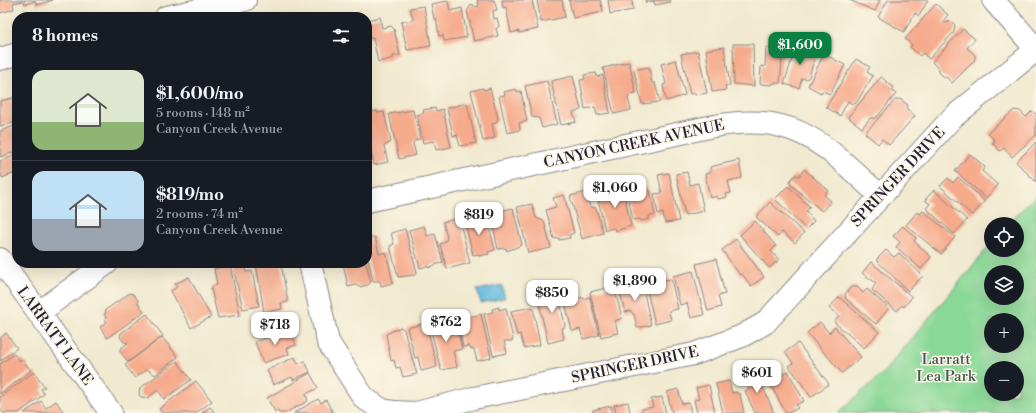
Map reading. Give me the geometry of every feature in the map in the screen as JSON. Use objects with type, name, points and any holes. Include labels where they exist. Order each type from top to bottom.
[{"type":"street","points":[[189,12],[245,0]]},
{"type":"street","points":[[993,0],[1036,50]]},
{"type":"street","name":"SPRINGER DRIVE","points":[[311,268],[328,342],[364,398],[382,410],[416,413],[474,398],[694,354],[742,336],[765,323],[952,118],[1036,50]]},
{"type":"street","points":[[0,59],[12,55]]},
{"type":"street","name":"CANYON CREEK AVENUE","points":[[372,200],[735,122],[776,124],[804,134],[835,154],[880,196]]},
{"type":"street","name":"LARRATT LANE","points":[[0,258],[111,413]]},
{"type":"street","points":[[38,313],[100,268]]},
{"type":"green space","name":"Larratt Lea Park","points":[[1036,195],[1036,413],[838,413],[883,373],[984,252],[984,257],[1024,257],[1024,217],[1015,217]]},
{"type":"water","points":[[502,285],[505,298],[481,303],[477,290]]},
{"type":"building","points":[[0,0],[23,1],[13,3],[14,9],[0,13]]},
{"type":"building","points":[[24,0],[53,0],[37,5],[35,1],[25,4]]},
{"type":"building","points":[[477,0],[494,0],[497,10],[493,11],[494,19],[497,18],[499,26],[496,29],[498,36],[474,41],[467,11],[472,4],[476,7],[479,6]]},
{"type":"building","points":[[502,0],[532,0],[538,29],[511,33],[506,7],[503,8]]},
{"type":"building","points":[[537,0],[562,0],[565,17],[541,22]]},
{"type":"building","points":[[569,0],[600,0],[603,12],[573,18]]},
{"type":"building","points":[[608,0],[632,0],[633,10],[610,14]]},
{"type":"building","points":[[645,0],[670,0],[671,2],[655,5],[654,1],[646,3]]},
{"type":"building","points":[[849,0],[880,0],[875,11]]},
{"type":"building","points":[[888,0],[928,0],[919,16],[915,13],[904,32],[878,17]]},
{"type":"building","points":[[448,1],[450,11],[462,8],[467,37],[444,41],[443,35],[439,36],[436,18],[434,19],[431,4]]},
{"type":"building","points":[[936,4],[948,15],[943,21],[945,23],[951,21],[955,25],[954,32],[929,59],[923,53],[920,56],[910,47],[912,45],[905,39]]},
{"type":"building","points":[[424,6],[431,46],[407,50],[401,22],[413,20],[410,8]]},
{"type":"building","points":[[380,17],[382,28],[391,26],[394,29],[400,55],[378,62],[372,38],[372,19]]},
{"type":"building","points":[[963,29],[975,39],[967,48],[975,55],[975,60],[952,83],[939,72],[939,69],[932,62]]},
{"type":"building","points":[[733,44],[753,44],[754,86],[734,84]]},
{"type":"building","points":[[797,44],[817,50],[809,77],[806,79],[802,78],[799,88],[784,84]]},
{"type":"building","points":[[724,47],[730,85],[725,86],[726,90],[712,92],[706,50]]},
{"type":"building","points":[[766,48],[783,49],[780,83],[773,83],[772,85],[760,84],[761,66],[765,67]]},
{"type":"building","points":[[698,51],[707,93],[695,95],[695,93],[690,94],[681,54]]},
{"type":"building","points":[[824,54],[845,65],[830,94],[822,91],[821,93],[808,86]]},
{"type":"building","points":[[856,59],[870,67],[867,72],[873,76],[856,103],[852,104],[848,101],[840,116],[826,107]]},
{"type":"building","points":[[676,60],[685,95],[666,101],[663,85],[666,84],[661,64]]},
{"type":"building","points":[[629,62],[636,93],[631,94],[628,98],[631,110],[614,114],[603,68]]},
{"type":"building","points":[[649,67],[652,83],[655,83],[660,102],[642,104],[634,70]]},
{"type":"building","points":[[596,73],[597,77],[603,75],[610,113],[597,115],[595,107],[585,109],[580,80],[585,79],[584,75]]},
{"type":"building","points":[[573,76],[581,110],[573,112],[576,122],[561,125],[551,81]]},
{"type":"building","points":[[881,77],[894,88],[892,91],[896,94],[876,118],[870,118],[862,128],[848,117]]},
{"type":"building","points":[[547,81],[557,124],[542,128],[539,118],[532,117],[525,86]]},
{"type":"building","points":[[483,88],[484,90],[490,88],[498,118],[496,123],[492,124],[495,138],[483,141],[471,91]]},
{"type":"building","points":[[516,89],[517,92],[521,91],[527,121],[519,123],[520,130],[507,133],[499,96],[505,95],[504,92]]},
{"type":"building","points":[[12,98],[12,123],[0,126],[0,101]]},
{"type":"building","points":[[900,99],[908,105],[907,109],[915,116],[889,145],[882,139],[878,144],[865,133],[895,100]]},
{"type":"building","points":[[467,103],[476,143],[460,146],[457,135],[453,136],[447,108]]},
{"type":"building","points":[[435,108],[436,111],[443,109],[451,147],[436,150],[434,141],[423,143],[417,115],[424,113],[423,110]]},
{"type":"building","points":[[413,110],[420,139],[413,143],[416,155],[399,159],[389,114]]},
{"type":"building","points":[[1014,110],[1020,111],[1026,117],[1032,111],[1036,114],[1036,135],[1012,157],[1004,148],[1000,151],[992,143],[995,141],[988,133]]},
{"type":"building","points":[[377,111],[377,113],[384,112],[391,142],[384,146],[388,162],[374,165],[372,155],[372,112]]},
{"type":"building","points":[[12,127],[12,153],[0,157],[0,131]]},
{"type":"building","points":[[1036,142],[1036,182],[1016,162]]},
{"type":"building","points":[[970,154],[985,167],[982,171],[998,185],[986,198],[955,171]]},
{"type":"building","points":[[12,157],[12,174],[2,178],[0,161]]},
{"type":"building","points":[[739,160],[742,178],[728,181],[731,193],[726,194],[727,197],[718,199],[717,196],[710,198],[705,174],[711,172],[710,167]]},
{"type":"building","points":[[804,169],[828,190],[824,195],[831,201],[822,211],[790,184],[790,181],[795,175],[799,176]]},
{"type":"building","points":[[687,172],[690,185],[698,183],[704,211],[685,215],[676,174]]},
{"type":"building","points":[[669,173],[679,221],[665,223],[663,213],[658,214],[654,194],[662,193],[658,175]]},
{"type":"building","points":[[958,177],[985,201],[972,215],[940,186],[948,178],[953,183]]},
{"type":"building","points":[[637,181],[639,190],[646,188],[650,191],[655,215],[649,216],[649,219],[641,221],[640,219],[633,220],[625,184]]},
{"type":"building","points":[[622,185],[631,226],[615,231],[614,228],[605,230],[598,199],[608,197],[606,188]]},
{"type":"building","points":[[788,186],[810,207],[806,211],[814,221],[806,229],[775,199]]},
{"type":"building","points":[[934,190],[967,220],[954,234],[926,208],[930,204],[925,200]]},
{"type":"building","points":[[586,192],[590,207],[596,208],[603,233],[582,239],[570,196]]},
{"type":"building","points":[[564,195],[574,233],[569,235],[570,238],[559,240],[559,238],[554,239],[546,210],[556,207],[553,198]]},
{"type":"building","points":[[770,202],[804,233],[795,243],[782,232],[778,237],[756,217]]},
{"type":"building","points":[[532,204],[536,218],[544,221],[551,248],[528,253],[517,207]]},
{"type":"building","points":[[513,208],[522,245],[507,251],[506,248],[498,249],[492,221],[501,219],[499,211]]},
{"type":"building","points":[[923,211],[955,237],[941,254],[906,225],[917,212],[920,214]]},
{"type":"building","points":[[479,215],[481,224],[488,222],[495,250],[488,252],[489,254],[479,256],[479,254],[473,255],[464,218]]},
{"type":"building","points":[[459,218],[470,263],[447,269],[440,244],[445,242],[447,238],[443,222]]},
{"type":"building","points":[[755,221],[776,246],[771,251],[779,260],[769,268],[740,235]]},
{"type":"building","points":[[424,226],[427,236],[435,234],[443,262],[428,268],[427,266],[420,268],[409,230]]},
{"type":"building","points":[[903,226],[916,238],[914,241],[931,257],[921,269],[896,247],[900,242],[893,236]]},
{"type":"building","points":[[405,229],[417,272],[415,275],[398,277],[390,246],[394,244],[391,233]]},
{"type":"building","points":[[375,237],[379,254],[386,252],[393,283],[381,286],[380,281],[373,281],[370,268],[372,268],[372,238]]},
{"type":"building","points":[[736,239],[764,277],[751,286],[742,274],[740,275],[722,250]]},
{"type":"building","points":[[886,250],[894,257],[899,253],[923,276],[908,291],[876,260]]},
{"type":"building","points":[[716,259],[725,294],[718,296],[721,307],[708,311],[696,264]]},
{"type":"building","points":[[871,262],[912,297],[904,307],[902,305],[897,311],[872,290],[876,283],[862,273]]},
{"type":"building","points":[[231,268],[240,315],[218,318],[211,289],[213,286],[217,285],[214,269]]},
{"type":"building","points":[[233,268],[245,268],[246,272],[252,271],[259,306],[243,309]]},
{"type":"building","points":[[257,268],[282,268],[288,302],[281,303],[282,309],[264,312]]},
{"type":"building","points":[[344,268],[367,268],[371,282],[368,285],[348,287]]},
{"type":"building","points":[[693,271],[704,315],[691,318],[687,303],[680,305],[673,276]]},
{"type":"building","points":[[189,277],[211,317],[191,328],[171,291],[177,287],[175,284]]},
{"type":"building","points":[[641,279],[651,325],[637,328],[634,314],[630,311],[625,312],[618,284]]},
{"type":"building","points":[[671,279],[678,309],[669,311],[671,320],[655,324],[646,286],[654,284],[653,282]]},
{"type":"building","points":[[614,286],[622,318],[615,321],[618,333],[601,337],[590,292]]},
{"type":"building","points":[[549,287],[550,289],[557,287],[565,325],[564,328],[562,328],[564,339],[548,343],[536,290]]},
{"type":"building","points":[[851,287],[857,287],[863,293],[867,289],[889,308],[876,324],[846,299],[845,294]]},
{"type":"building","points":[[130,293],[133,294],[138,300],[138,303],[144,312],[107,338],[100,327],[107,322],[104,314],[106,313],[105,310]]},
{"type":"building","points":[[582,297],[583,299],[590,297],[599,335],[583,339],[580,329],[572,331],[565,303]]},
{"type":"building","points":[[839,297],[879,332],[864,348],[834,322],[839,316],[829,308]]},
{"type":"building","points":[[499,307],[499,310],[506,308],[513,339],[512,341],[504,341],[507,353],[493,356],[484,314],[493,312],[492,309]]},
{"type":"building","points":[[533,307],[540,345],[524,348],[520,334],[517,335],[511,311]]},
{"type":"building","points":[[147,314],[163,336],[128,362],[119,350],[128,343],[124,342],[120,337],[121,333]]},
{"type":"building","points":[[481,314],[491,358],[477,361],[474,349],[471,349],[469,346],[463,347],[457,320]]},
{"type":"building","points":[[455,320],[462,349],[453,351],[457,367],[441,370],[430,326]]},
{"type":"building","points":[[820,322],[829,333],[835,327],[861,357],[842,373],[807,333]]},
{"type":"building","points":[[426,323],[437,367],[421,371],[418,357],[415,358],[407,328]]},
{"type":"building","points":[[401,327],[404,330],[417,374],[403,377],[400,367],[396,368],[394,360],[391,361],[386,334]]},
{"type":"building","points":[[290,330],[296,345],[287,348],[289,354],[263,363],[255,342]]},
{"type":"building","points":[[6,333],[17,348],[0,361],[0,338]]},
{"type":"building","points":[[162,337],[178,357],[155,375],[147,369],[135,378],[125,365]]},
{"type":"building","points":[[798,343],[829,384],[811,397],[789,366],[793,363],[785,352]]},
{"type":"building","points":[[14,354],[19,361],[22,359],[31,371],[0,394],[0,364]]},
{"type":"building","points":[[295,357],[298,364],[305,361],[310,372],[293,380],[292,377],[273,385],[267,370]]},
{"type":"building","points":[[177,361],[191,380],[164,399],[158,390],[148,398],[141,397],[139,394],[140,388]]},
{"type":"building","points":[[773,361],[781,375],[788,371],[804,401],[796,405],[798,408],[788,413],[786,413],[761,368]]},
{"type":"building","points":[[756,370],[774,413],[755,413],[745,391],[749,389],[744,375]]},
{"type":"building","points":[[34,372],[45,387],[41,389],[44,394],[19,413],[3,413],[0,409],[0,397]]},
{"type":"building","points":[[310,373],[318,388],[306,394],[308,401],[285,413],[279,413],[278,410],[275,412],[267,398]]},
{"type":"building","points":[[196,381],[212,401],[196,413],[162,413],[159,409]]},
{"type":"building","points":[[729,381],[732,393],[737,392],[740,394],[744,413],[723,413],[716,384]]},
{"type":"building","points":[[709,385],[715,413],[697,413],[694,400],[699,399],[696,388]]},
{"type":"building","points":[[678,389],[682,404],[689,403],[691,413],[672,413],[667,392]]},
{"type":"building","points":[[662,397],[666,413],[643,413],[642,409],[653,407],[651,399]]},
{"type":"building","points":[[318,399],[321,403],[326,400],[333,413],[294,413]]},
{"type":"building","points":[[41,401],[46,408],[56,401],[64,413],[24,413]]},
{"type":"building","points":[[628,402],[630,413],[616,413],[614,405]]},
{"type":"building","points":[[611,406],[612,413],[593,413],[593,410]]},
{"type":"building","points":[[210,407],[215,413],[202,413]]}]
